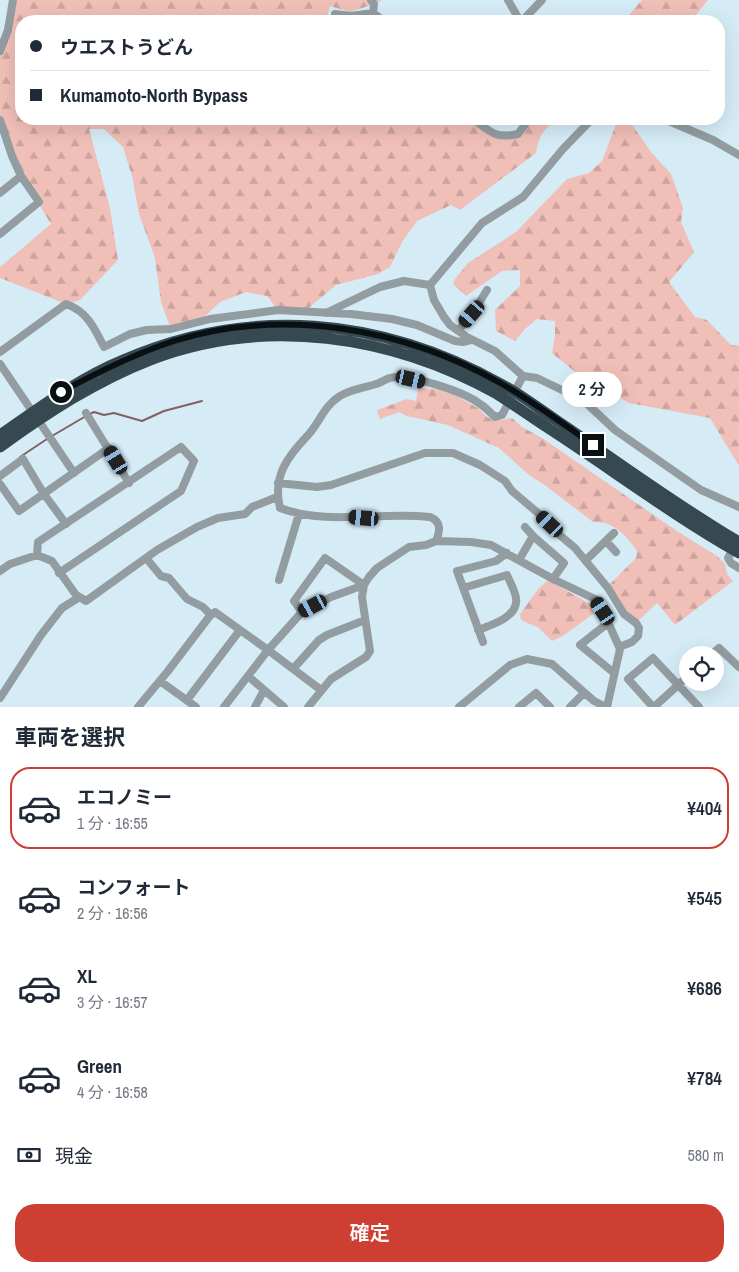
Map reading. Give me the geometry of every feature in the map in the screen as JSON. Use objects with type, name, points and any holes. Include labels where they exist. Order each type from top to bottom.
[{"type":"highway","points":[[0,435],[97,385],[151,360],[218,342],[258,336],[318,336],[388,349],[430,363],[497,394],[512,397],[688,522],[737,548]]},
{"type":"highway","points":[[0,447],[35,417]]},
{"type":"street","points":[[0,51],[8,30],[13,0]]},
{"type":"street","points":[[358,15],[382,0]]},
{"type":"street","points":[[508,0],[517,15]]},
{"type":"street","points":[[527,15],[542,0]]},
{"type":"street","points":[[0,120],[21,176],[39,202],[0,234]]},
{"type":"street","points":[[480,125],[504,137],[518,134],[525,125]]},
{"type":"street","points":[[430,285],[482,224],[523,197],[563,149],[586,125]]},
{"type":"street","points":[[678,125],[712,140],[739,155]]},
{"type":"street","points":[[0,193],[21,176]]},
{"type":"street","points":[[324,314],[380,287],[404,281],[430,285]]},
{"type":"street","points":[[430,285],[434,300],[444,317],[470,340],[495,351],[523,376],[537,378],[583,400],[615,430],[701,490],[739,508]]},
{"type":"street","points":[[458,331],[472,314],[487,290]]},
{"type":"street","points":[[0,352],[66,304],[73,306],[90,320],[104,347],[130,334],[147,330],[171,329],[210,319],[278,310],[351,314],[392,319],[416,325],[454,341],[463,342],[470,340]]},
{"type":"street","points":[[0,364],[74,473]]},
{"type":"street","points":[[436,541],[439,525],[435,519],[315,516],[299,514],[280,508],[277,496],[282,470],[326,408],[340,396],[362,387],[376,384],[391,377],[411,379],[438,385],[468,397],[494,416],[502,415],[523,376]]},
{"type":"street","points":[[86,412],[129,483]]},
{"type":"street","points":[[36,555],[38,542],[181,447],[194,461],[181,492],[59,573]]},
{"type":"street","points":[[0,484],[19,511],[109,448]]},
{"type":"street","points":[[278,483],[317,487],[331,485],[425,453],[453,453],[480,465],[505,481],[512,490],[575,548],[608,588],[624,614],[636,623],[639,628],[638,636],[632,642],[619,647]]},
{"type":"street","points":[[0,476],[23,459],[44,494],[66,524]]},
{"type":"street","points":[[0,571],[10,564],[36,555],[52,561],[78,598],[86,601],[157,550],[197,527],[218,518],[245,514],[252,507],[277,496]]},
{"type":"street","points":[[280,580],[299,514]]},
{"type":"street","points":[[524,527],[564,563],[552,579]]},
{"type":"street","points":[[586,560],[614,533]]},
{"type":"street","points":[[519,560],[533,536]]},
{"type":"street","points":[[308,707],[332,679],[343,670],[366,657],[370,651],[362,597],[364,585],[378,568],[409,547],[426,545],[436,541],[471,542],[491,545],[552,579],[595,599],[603,611],[620,649],[606,707],[594,701],[552,664],[527,659],[510,665],[459,707]]},
{"type":"street","points":[[606,541],[616,552]]},
{"type":"street","points":[[737,548],[728,558],[730,563],[739,568]]},
{"type":"street","points":[[483,642],[457,571],[496,561],[507,553]]},
{"type":"street","points":[[146,558],[161,576],[169,578],[187,598],[203,607],[211,615]]},
{"type":"street","points":[[302,612],[294,601],[325,558],[364,585]]},
{"type":"street","points":[[463,588],[507,575],[517,599],[515,607],[504,620],[478,630]]},
{"type":"street","points":[[224,707],[268,650],[302,612],[331,597],[364,585]]},
{"type":"street","points":[[0,698],[41,635],[62,608],[78,598]]},
{"type":"street","points":[[138,707],[211,615],[216,612],[321,690]]},
{"type":"street","points":[[293,669],[319,640],[365,620]]},
{"type":"street","points":[[608,623],[580,644],[614,673]]},
{"type":"street","points":[[187,700],[240,630]]},
{"type":"street","points":[[724,653],[739,667]]},
{"type":"street","points":[[678,685],[654,707],[628,680],[653,658],[699,707]]},
{"type":"street","points":[[248,676],[284,707]]},
{"type":"street","points":[[160,680],[196,707]]},
{"type":"street","points":[[255,707],[264,690]]},
{"type":"street","points":[[519,707],[536,693],[550,707]]},
{"type":"street","points":[[570,707],[584,693]]},
{"type":"green space","points":[[13,0],[382,0],[350,12],[330,6],[328,15],[15,15],[15,125],[481,125],[489,131],[518,134],[525,125],[550,125],[542,134],[536,153],[460,210],[451,205],[417,221],[402,242],[390,267],[378,274],[336,285],[304,312],[278,310],[267,296],[246,292],[220,302],[200,321],[171,329],[161,302],[155,258],[139,214],[132,176],[123,147],[104,129],[89,129],[110,208],[118,260],[80,300],[66,304],[0,278],[0,267],[51,224],[21,176],[0,120],[0,51]]},
{"type":"green space","points":[[642,0],[708,0],[696,15],[629,15]]},
{"type":"green space","points":[[616,125],[632,125],[651,152],[671,174],[683,208],[681,222],[694,252],[669,282],[695,317],[707,320],[731,345],[739,346],[739,466],[710,418],[629,403],[574,371],[552,353],[555,321],[537,319],[515,341],[496,331],[495,310],[520,286],[520,270],[502,271],[466,296],[453,284],[468,263],[516,232],[567,179],[589,173],[602,161]]},
{"type":"green space","points":[[418,388],[435,389],[455,395],[478,408],[487,417],[492,419],[512,418],[522,427],[542,438],[677,531],[717,556],[725,564],[727,574],[733,581],[675,625],[657,603],[638,621],[621,608],[609,585],[636,558],[637,551],[618,530],[607,524],[593,522],[529,475],[499,448],[448,425],[407,416],[399,412],[380,419],[377,410],[407,399],[416,401]]},
{"type":"green space","points":[[548,580],[597,608],[597,611],[563,636],[552,641],[539,628],[521,620],[520,614],[539,588]]},
{"type":"waterway","points":[[90,414],[94,412],[104,415],[114,413],[142,421],[164,411],[202,401]]},
{"type":"waterway","points":[[52,436],[86,416]]},
{"type":"waterway","points":[[20,457],[47,439]]},
{"type":"route","points":[[61,392],[122,360],[176,340],[242,327],[303,325],[339,328],[372,334],[440,354],[502,384],[593,445]]}]
